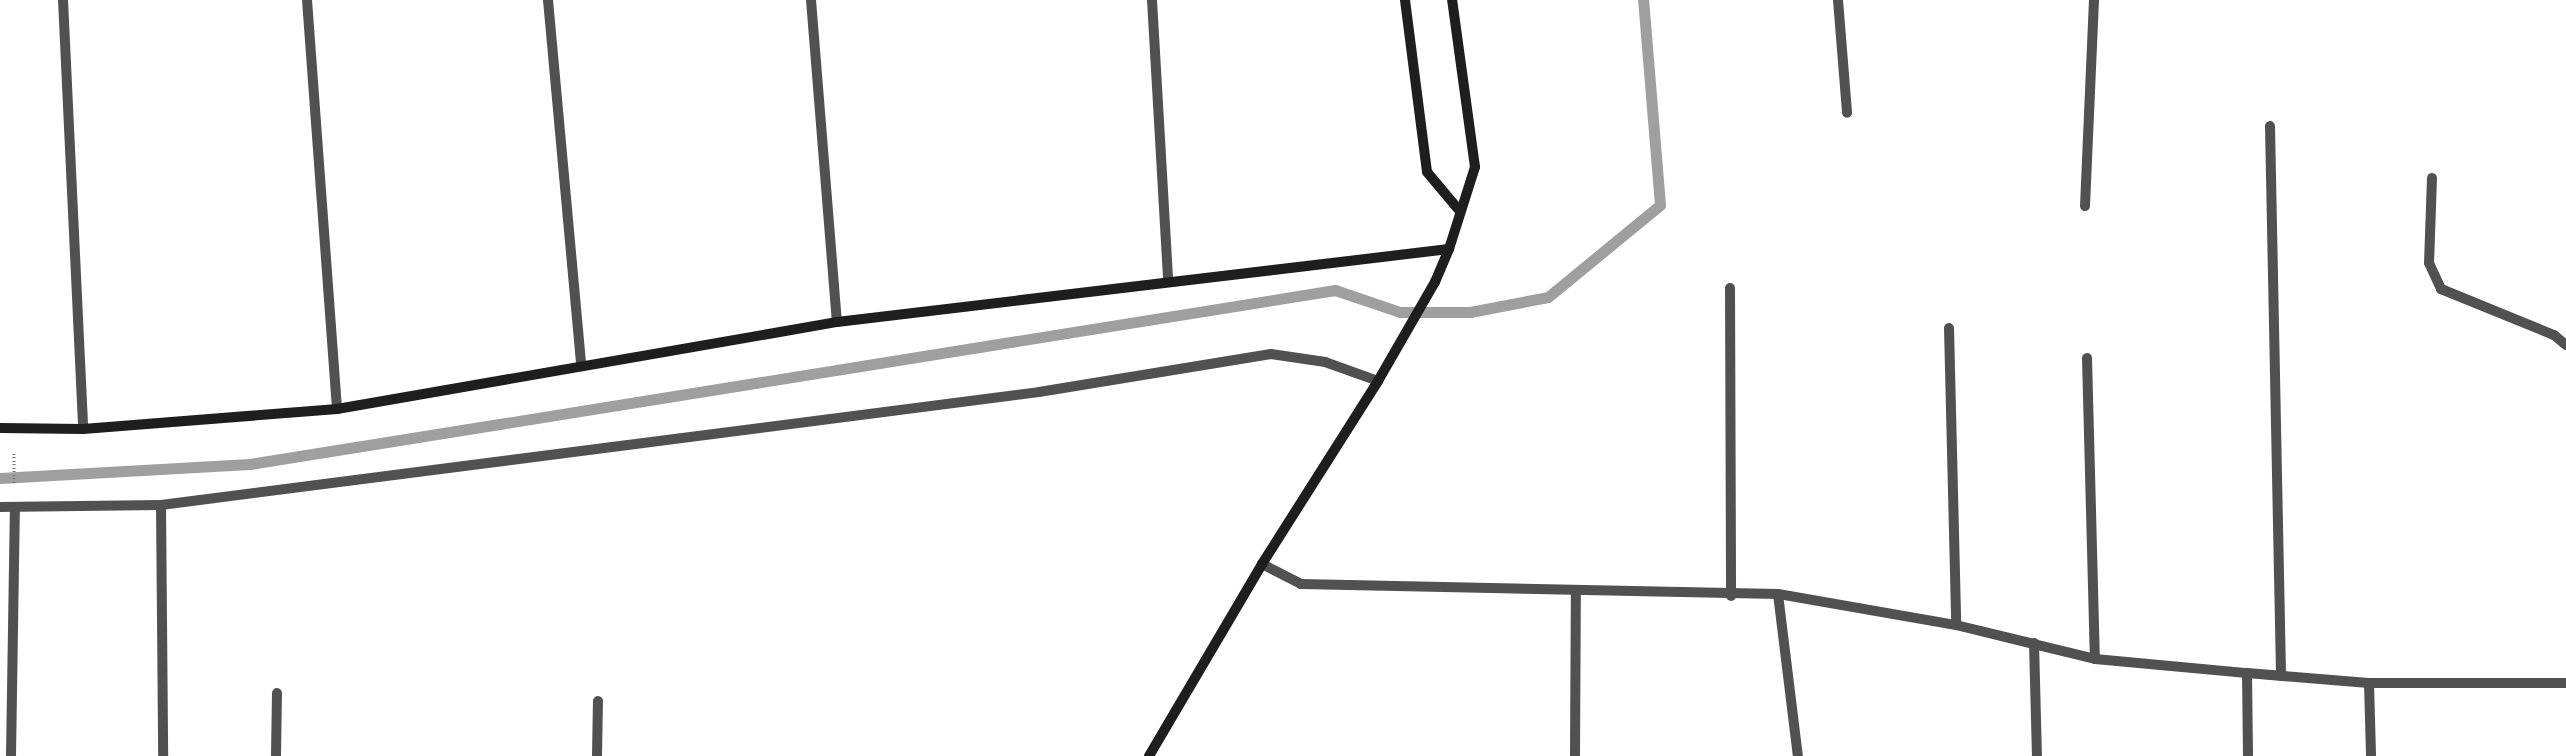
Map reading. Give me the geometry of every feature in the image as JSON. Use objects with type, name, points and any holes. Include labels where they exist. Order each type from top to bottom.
[{"type":"street","points":[[63,0],[83,429]]},
{"type":"street","points":[[307,0],[337,409]]},
{"type":"street","points":[[548,0],[581,364]]},
{"type":"street","points":[[812,0],[837,322]]},
{"type":"street","points":[[1152,0],[1168,280]]},
{"type":"street","points":[[1405,0],[1428,172],[1458,209]]},
{"type":"street","points":[[1150,756],[1262,564],[1378,381],[1425,299],[1448,249],[1458,209],[1475,167],[1452,0]]},
{"type":"street","points":[[1838,0],[1847,113]]},
{"type":"street","points":[[2085,206],[2094,0]]},
{"type":"street","points":[[2270,126],[2281,676]]},
{"type":"street","points":[[2432,178],[2429,263],[2441,289],[2554,335],[2566,345]]},
{"type":"street","points":[[0,428],[83,429],[337,409],[581,364],[837,322],[1168,280],[1448,249]]},
{"type":"street","points":[[1730,288],[1730,596]]},
{"type":"street","points":[[1949,328],[1956,625]]},
{"type":"street","points":[[0,507],[161,505],[1039,392],[1271,354],[1325,362],[1378,381]]},
{"type":"street","points":[[2087,358],[2094,659]]},
{"type":"street","points":[[161,505],[163,756]]},
{"type":"street","points":[[11,756],[15,507]]},
{"type":"street","points":[[1262,564],[1302,584],[1576,590],[1730,596],[1778,594],[1956,625],[2094,659],[2247,673],[2368,683],[2566,683]]},
{"type":"street","points":[[1575,756],[1576,590]]},
{"type":"street","points":[[1778,594],[1798,756]]},
{"type":"street","points":[[2034,643],[2037,756]]},
{"type":"street","points":[[2247,673],[2248,756]]},
{"type":"street","points":[[2368,683],[2371,756]]},
{"type":"street","points":[[276,756],[277,693]]},
{"type":"street","points":[[597,756],[598,700]]},
{"type":"path","points":[[14,454],[14,488]]},
{"type":"waterway","points":[[0,478],[250,464],[1335,290],[1400,312],[1470,312],[1548,297],[1660,205],[1643,0]]}]
